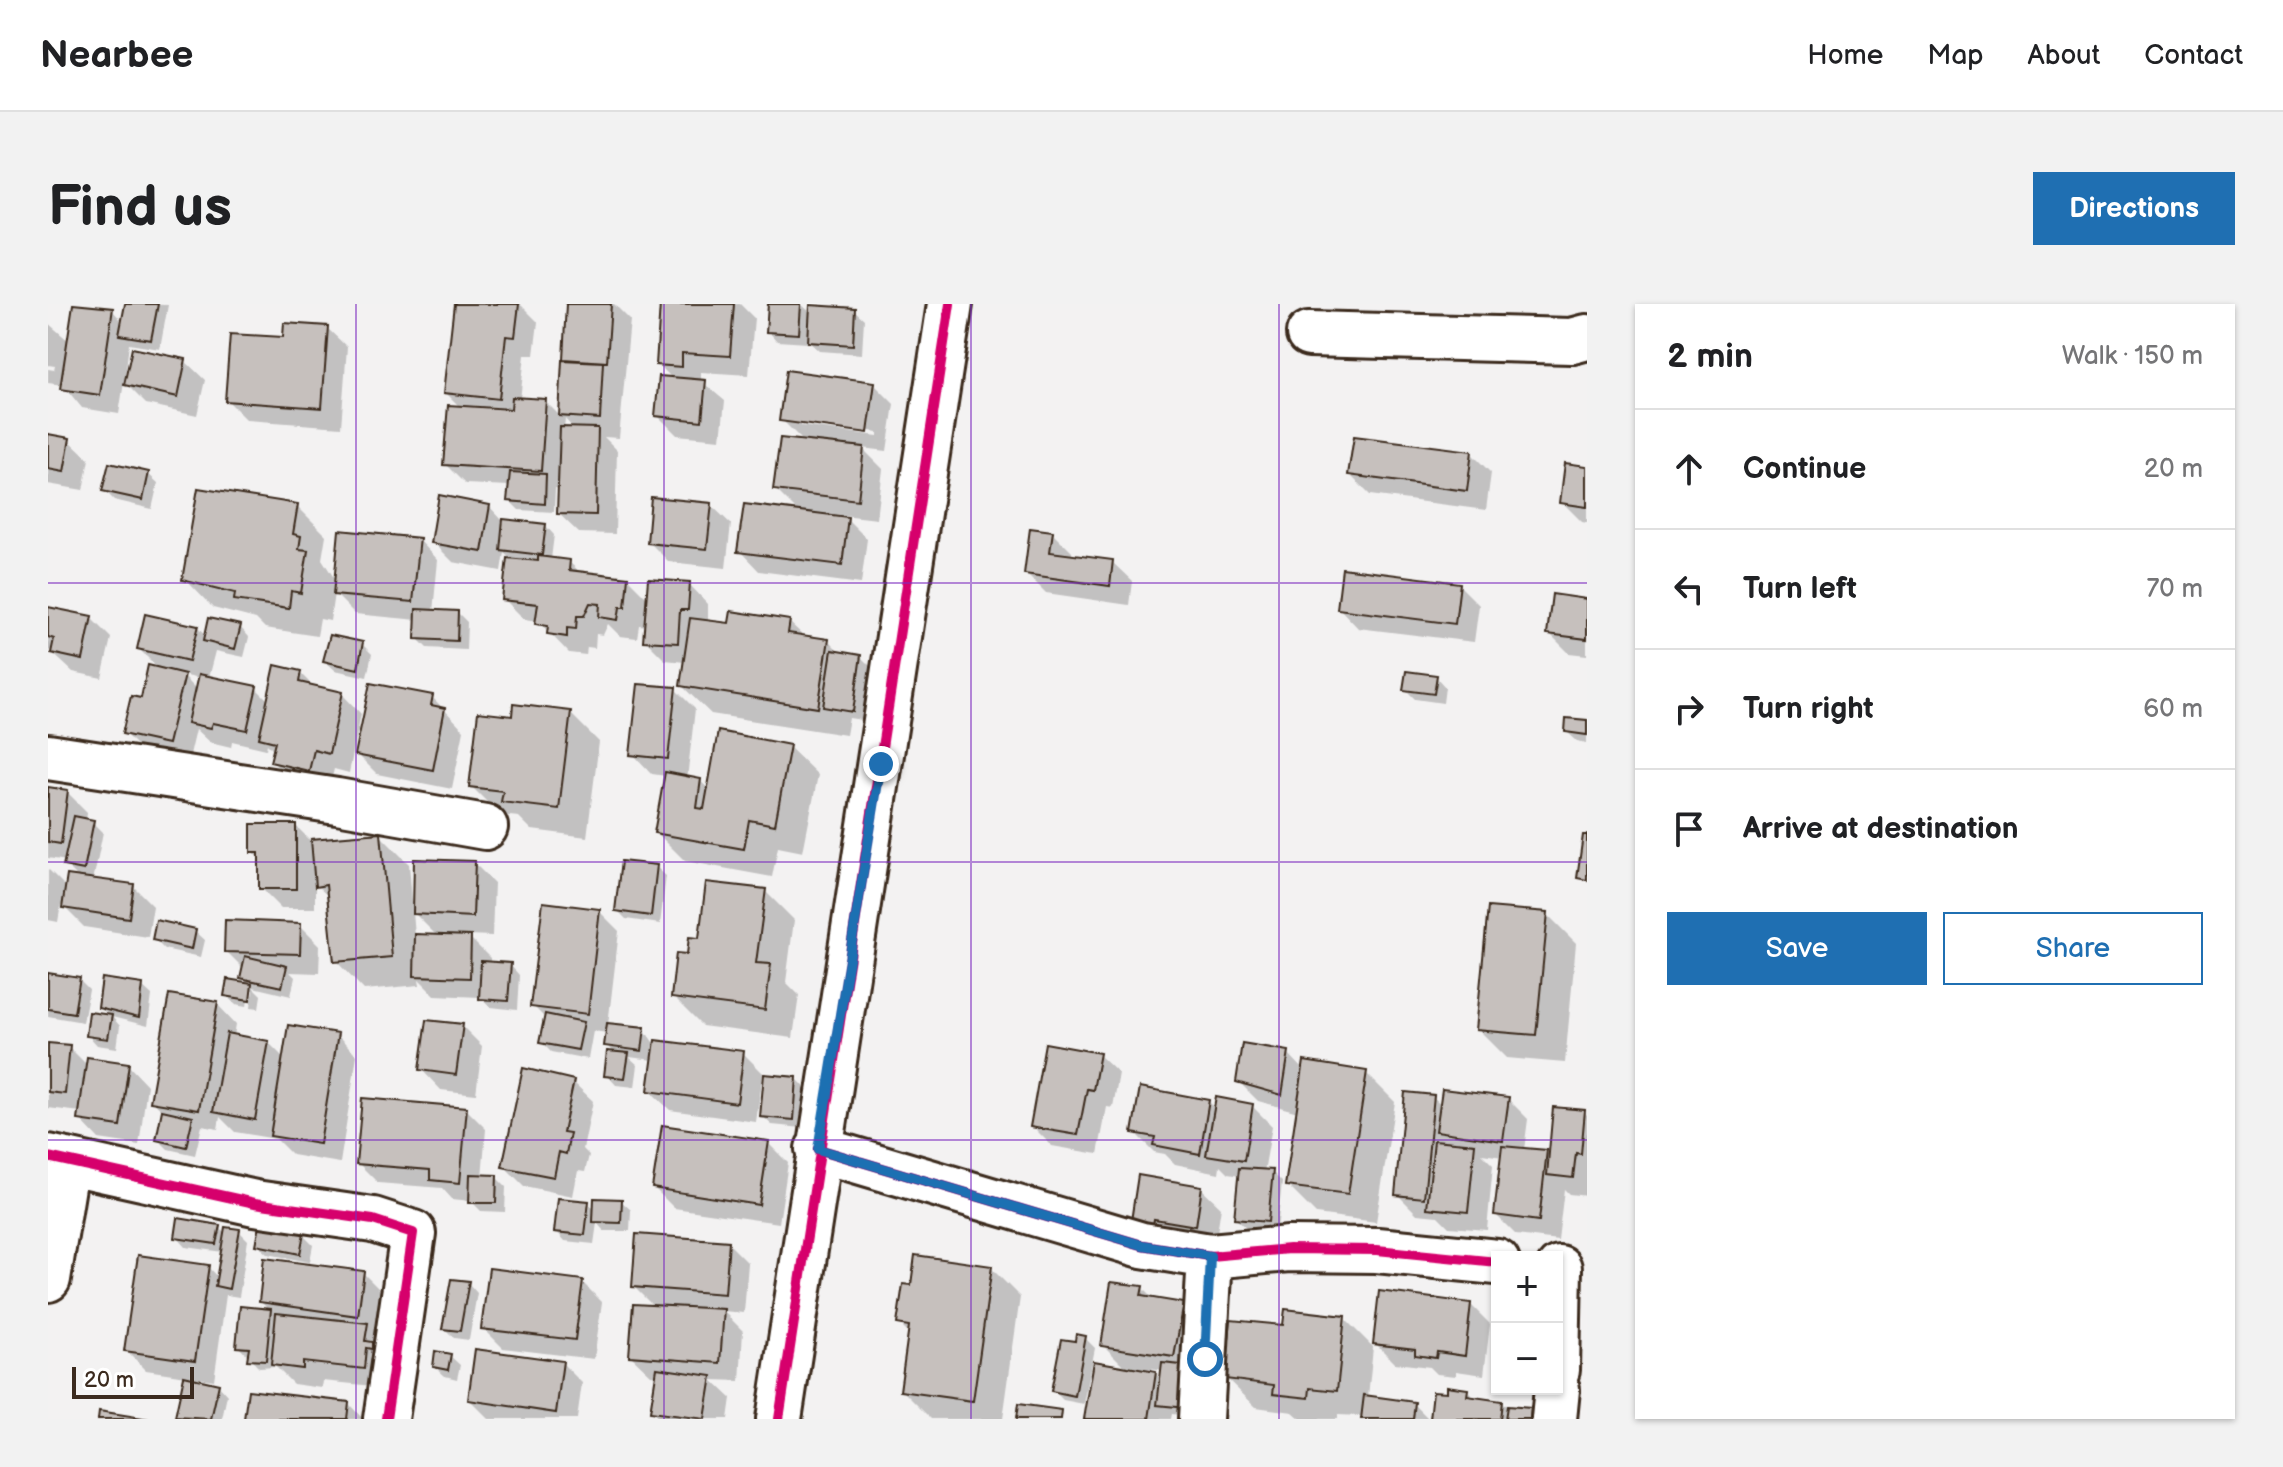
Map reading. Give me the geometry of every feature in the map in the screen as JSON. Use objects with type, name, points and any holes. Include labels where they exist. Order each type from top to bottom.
[{"type":"street","points":[[779,1419],[950,304]]},
{"type":"street","points":[[1309,334],[1572,341],[1587,337]]},
{"type":"street","points":[[48,757],[485,827]]},
{"type":"street","points":[[818,1149],[1142,1245],[1210,1256],[1289,1249],[1377,1250],[1491,1261]]},
{"type":"street","points":[[48,1279],[57,1159],[255,1203],[373,1220],[413,1233],[386,1419]]},
{"type":"street","points":[[1201,1419],[1210,1256]]},
{"type":"street","points":[[1562,1323],[1568,1270]]},
{"type":"street","points":[[1554,1419],[1556,1395]]},
{"type":"building","points":[[73,304],[113,308],[100,395],[60,389]]},
{"type":"building","points":[[125,304],[158,304],[151,340],[119,335]]},
{"type":"building","points":[[454,304],[519,304],[515,337],[506,336],[499,399],[444,393]]},
{"type":"building","points":[[566,304],[611,304],[607,362],[563,359]]},
{"type":"building","points":[[660,304],[734,304],[730,356],[682,353],[682,367],[656,365]]},
{"type":"building","points":[[768,304],[801,304],[799,334],[766,332]]},
{"type":"building","points":[[810,305],[855,308],[853,345],[808,342]]},
{"type":"building","points":[[284,323],[328,326],[322,408],[225,401],[230,334],[283,337]]},
{"type":"building","points":[[132,348],[186,359],[178,397],[124,385]]},
{"type":"building","points":[[562,360],[603,362],[600,419],[559,416]]},
{"type":"building","points":[[786,370],[875,382],[868,433],[779,421]]},
{"type":"building","points":[[659,376],[706,380],[702,421],[655,416]]},
{"type":"building","points":[[512,397],[546,399],[541,471],[443,465],[448,405],[511,409]]},
{"type":"building","points":[[560,427],[598,428],[596,515],[557,514]]},
{"type":"building","points":[[48,434],[70,438],[64,472],[48,469]]},
{"type":"building","points":[[1354,436],[1472,451],[1467,491],[1348,475]]},
{"type":"building","points":[[780,438],[864,447],[858,500],[773,490]]},
{"type":"building","points":[[109,463],[149,472],[143,500],[102,491]]},
{"type":"building","points":[[1565,463],[1587,466],[1587,507],[1560,503]]},
{"type":"building","points":[[510,472],[546,474],[545,504],[507,501]]},
{"type":"building","points":[[198,488],[298,504],[293,534],[301,536],[299,549],[308,550],[301,593],[291,591],[289,608],[234,600],[235,593],[182,580]]},
{"type":"building","points":[[439,495],[490,505],[482,552],[431,543]]},
{"type":"building","points":[[651,497],[712,503],[707,549],[647,543]]},
{"type":"building","points":[[744,504],[848,517],[842,565],[737,552]]},
{"type":"building","points":[[503,519],[546,524],[542,555],[500,550]]},
{"type":"building","points":[[1030,528],[1053,531],[1050,552],[1113,560],[1110,586],[1024,574]]},
{"type":"building","points":[[339,530],[420,538],[413,602],[333,595]]},
{"type":"building","points":[[538,556],[570,560],[569,570],[628,577],[625,607],[620,607],[618,620],[599,617],[600,604],[590,603],[584,616],[577,616],[576,629],[567,628],[567,637],[547,634],[548,626],[535,624],[538,604],[502,600],[507,558],[538,561]]},
{"type":"building","points":[[1342,568],[1460,583],[1455,624],[1337,609]]},
{"type":"building","points":[[648,579],[690,582],[688,610],[680,610],[678,643],[643,641]]},
{"type":"building","points":[[1552,594],[1587,599],[1587,639],[1547,634]]},
{"type":"building","points":[[48,607],[92,616],[83,660],[51,653],[54,639],[48,637]]},
{"type":"building","points":[[416,609],[458,611],[457,641],[415,639]]},
{"type":"building","points":[[731,611],[790,620],[788,633],[829,639],[818,708],[680,686],[690,618],[729,623]]},
{"type":"building","points":[[145,614],[198,626],[189,661],[137,649]]},
{"type":"building","points":[[208,618],[241,625],[235,649],[203,641]]},
{"type":"building","points":[[330,635],[363,642],[358,669],[323,661]]},
{"type":"building","points":[[832,650],[861,655],[853,712],[823,707]]},
{"type":"building","points":[[148,665],[185,674],[168,744],[122,734],[131,696],[141,698]]},
{"type":"building","points":[[275,665],[301,671],[299,682],[343,692],[329,754],[314,750],[309,771],[270,762],[275,742],[259,738]]},
{"type":"building","points":[[1406,671],[1437,675],[1434,694],[1403,690]]},
{"type":"building","points":[[199,674],[257,686],[247,730],[213,723],[211,728],[188,723]]},
{"type":"building","points":[[370,683],[433,695],[431,705],[445,708],[433,770],[355,755]]},
{"type":"building","points":[[638,684],[676,687],[668,759],[630,755]]},
{"type":"building","points":[[513,704],[571,711],[559,809],[501,802],[503,791],[469,787],[478,712],[512,716]]},
{"type":"building","points":[[1566,718],[1587,720],[1587,735],[1565,732]]},
{"type":"building","points":[[718,731],[790,745],[775,825],[749,820],[744,849],[654,833],[665,772],[701,779],[697,808],[704,809]]},
{"type":"building","points":[[48,787],[68,790],[61,844],[48,842]]},
{"type":"building","points":[[74,816],[94,820],[84,870],[63,866]]},
{"type":"building","points":[[251,824],[296,824],[296,889],[259,889],[259,853],[251,853]]},
{"type":"building","points":[[381,833],[392,957],[334,962],[326,885],[315,887],[311,839]]},
{"type":"building","points":[[1583,835],[1587,835],[1587,880],[1577,878]]},
{"type":"building","points":[[414,859],[475,861],[473,917],[413,914]]},
{"type":"building","points":[[621,861],[657,865],[651,916],[615,911]]},
{"type":"building","points":[[67,875],[134,884],[129,918],[62,908]]},
{"type":"building","points":[[706,882],[766,889],[756,963],[771,964],[765,1010],[671,998],[676,953],[687,954],[689,937],[699,938]]},
{"type":"building","points":[[543,902],[600,909],[588,1014],[530,1007]]},
{"type":"building","points":[[1488,907],[1548,912],[1536,1035],[1476,1030]]},
{"type":"building","points":[[156,920],[196,929],[192,949],[152,940]]},
{"type":"building","points":[[225,920],[301,923],[300,954],[224,952]]},
{"type":"building","points":[[415,934],[471,936],[470,978],[414,976]]},
{"type":"building","points":[[245,956],[287,966],[282,987],[240,978]]},
{"type":"building","points":[[481,961],[511,963],[508,1001],[479,999]]},
{"type":"building","points":[[48,973],[80,978],[74,1013],[48,1009]]},
{"type":"building","points":[[102,978],[143,984],[139,1018],[98,1008]]},
{"type":"building","points":[[227,979],[252,983],[250,1000],[224,996]]},
{"type":"building","points":[[169,994],[218,1002],[199,1110],[150,1102]]},
{"type":"building","points":[[89,1012],[112,1015],[108,1039],[86,1036]]},
{"type":"building","points":[[545,1014],[584,1022],[578,1050],[539,1043]]},
{"type":"building","points":[[426,1020],[463,1024],[456,1075],[419,1070]]},
{"type":"building","points":[[607,1023],[645,1027],[642,1051],[604,1046]]},
{"type":"building","points":[[288,1025],[338,1033],[320,1144],[270,1136]]},
{"type":"building","points":[[227,1033],[269,1041],[255,1120],[213,1112]]},
{"type":"building","points":[[655,1040],[744,1051],[737,1103],[648,1091]]},
{"type":"building","points":[[48,1043],[70,1045],[65,1094],[48,1092]]},
{"type":"building","points":[[1045,1043],[1100,1053],[1093,1090],[1087,1089],[1078,1135],[1030,1127]]},
{"type":"building","points":[[1242,1043],[1289,1051],[1282,1095],[1236,1082]]},
{"type":"building","points":[[607,1051],[629,1053],[625,1078],[604,1076]]},
{"type":"building","points":[[87,1057],[129,1063],[120,1126],[78,1120]]},
{"type":"building","points":[[1304,1061],[1367,1071],[1348,1194],[1285,1186]]},
{"type":"building","points":[[523,1068],[574,1080],[563,1132],[570,1133],[566,1154],[559,1152],[554,1177],[502,1167]]},
{"type":"building","points":[[764,1074],[797,1077],[794,1120],[760,1117]]},
{"type":"building","points":[[1140,1087],[1209,1100],[1200,1154],[1153,1145],[1155,1137],[1132,1133]]},
{"type":"building","points":[[1442,1089],[1509,1097],[1503,1141],[1436,1131]]},
{"type":"building","points":[[1405,1092],[1434,1095],[1424,1198],[1395,1195]]},
{"type":"building","points":[[1216,1097],[1253,1104],[1244,1161],[1206,1155]]},
{"type":"building","points":[[362,1098],[467,1107],[460,1183],[430,1180],[430,1170],[356,1164]]},
{"type":"building","points":[[1553,1107],[1585,1110],[1581,1154],[1576,1153],[1573,1178],[1547,1175]]},
{"type":"building","points":[[162,1110],[193,1117],[186,1147],[156,1140]]},
{"type":"building","points":[[662,1125],[769,1141],[759,1205],[652,1188]]},
{"type":"building","points":[[1434,1140],[1475,1144],[1468,1212],[1427,1208]]},
{"type":"building","points":[[1502,1146],[1547,1150],[1539,1221],[1494,1215]]},
{"type":"building","points":[[1239,1168],[1273,1170],[1268,1222],[1234,1219]]},
{"type":"building","points":[[470,1174],[497,1175],[496,1203],[469,1203]]},
{"type":"building","points":[[1138,1175],[1202,1186],[1196,1226],[1154,1219],[1153,1225],[1131,1221]]},
{"type":"building","points":[[558,1198],[589,1201],[585,1235],[554,1232]]},
{"type":"building","points":[[594,1198],[622,1199],[621,1223],[593,1222]]},
{"type":"building","points":[[178,1218],[220,1225],[216,1244],[175,1238]]},
{"type":"building","points":[[260,1225],[304,1233],[300,1254],[256,1245]]},
{"type":"building","points":[[225,1227],[240,1229],[229,1289],[215,1286]]},
{"type":"building","points":[[636,1234],[729,1241],[725,1294],[632,1287]]},
{"type":"building","points":[[138,1255],[209,1265],[195,1361],[124,1351]]},
{"type":"building","points":[[915,1255],[992,1266],[973,1401],[900,1391],[909,1326],[897,1324],[903,1284],[911,1285]]},
{"type":"building","points":[[264,1258],[364,1271],[358,1316],[259,1302]]},
{"type":"building","points":[[489,1268],[583,1280],[575,1340],[481,1329]]},
{"type":"building","points":[[451,1279],[469,1281],[460,1331],[442,1329]]},
{"type":"building","points":[[1111,1282],[1143,1286],[1141,1296],[1184,1303],[1174,1357],[1101,1346]]},
{"type":"building","points":[[1379,1291],[1471,1303],[1465,1356],[1437,1352],[1436,1358],[1415,1355],[1415,1349],[1373,1344]]},
{"type":"building","points":[[633,1304],[724,1309],[720,1363],[629,1356]]},
{"type":"building","points":[[240,1306],[271,1309],[266,1361],[247,1360],[249,1348],[236,1347]]},
{"type":"building","points":[[1285,1309],[1345,1316],[1337,1391],[1310,1388],[1309,1398],[1273,1394],[1274,1385],[1225,1379],[1231,1320],[1283,1325]]},
{"type":"building","points":[[276,1313],[368,1323],[365,1341],[372,1342],[372,1349],[366,1348],[364,1369],[303,1362],[303,1369],[271,1365]]},
{"type":"building","points":[[1076,1334],[1086,1336],[1075,1396],[1051,1391],[1061,1339],[1075,1341]]},
{"type":"building","points":[[475,1349],[563,1361],[556,1413],[468,1400]]},
{"type":"building","points":[[435,1351],[451,1354],[448,1370],[433,1367]]},
{"type":"building","points":[[1094,1361],[1156,1372],[1149,1419],[1084,1419]]},
{"type":"building","points":[[1162,1363],[1191,1366],[1186,1408],[1157,1405]]},
{"type":"building","points":[[657,1368],[712,1376],[705,1419],[650,1412]]},
{"type":"building","points":[[184,1376],[219,1384],[211,1419],[175,1417]]},
{"type":"building","points":[[1447,1386],[1468,1389],[1467,1396],[1502,1401],[1500,1419],[1430,1419],[1433,1391],[1447,1392]]},
{"type":"building","points":[[248,1390],[349,1402],[347,1419],[244,1419]]},
{"type":"building","points":[[1364,1395],[1415,1402],[1413,1419],[1361,1419]]},
{"type":"building","points":[[1018,1404],[1062,1410],[1061,1419],[1016,1419]]},
{"type":"building","points":[[1507,1406],[1531,1408],[1530,1419],[1505,1419]]},
{"type":"building","points":[[99,1411],[149,1419],[98,1419]]},
{"type":"cycle path","points":[[779,1419],[950,304]]},
{"type":"cycle path","points":[[818,1149],[1142,1245],[1210,1256],[1289,1249],[1377,1250],[1491,1261]]},
{"type":"cycle path","points":[[48,1157],[255,1203],[373,1220],[413,1233],[386,1419]]},
{"type":"route","points":[[881,764],[818,1149],[1142,1245],[1210,1256],[1205,1359]]}]
